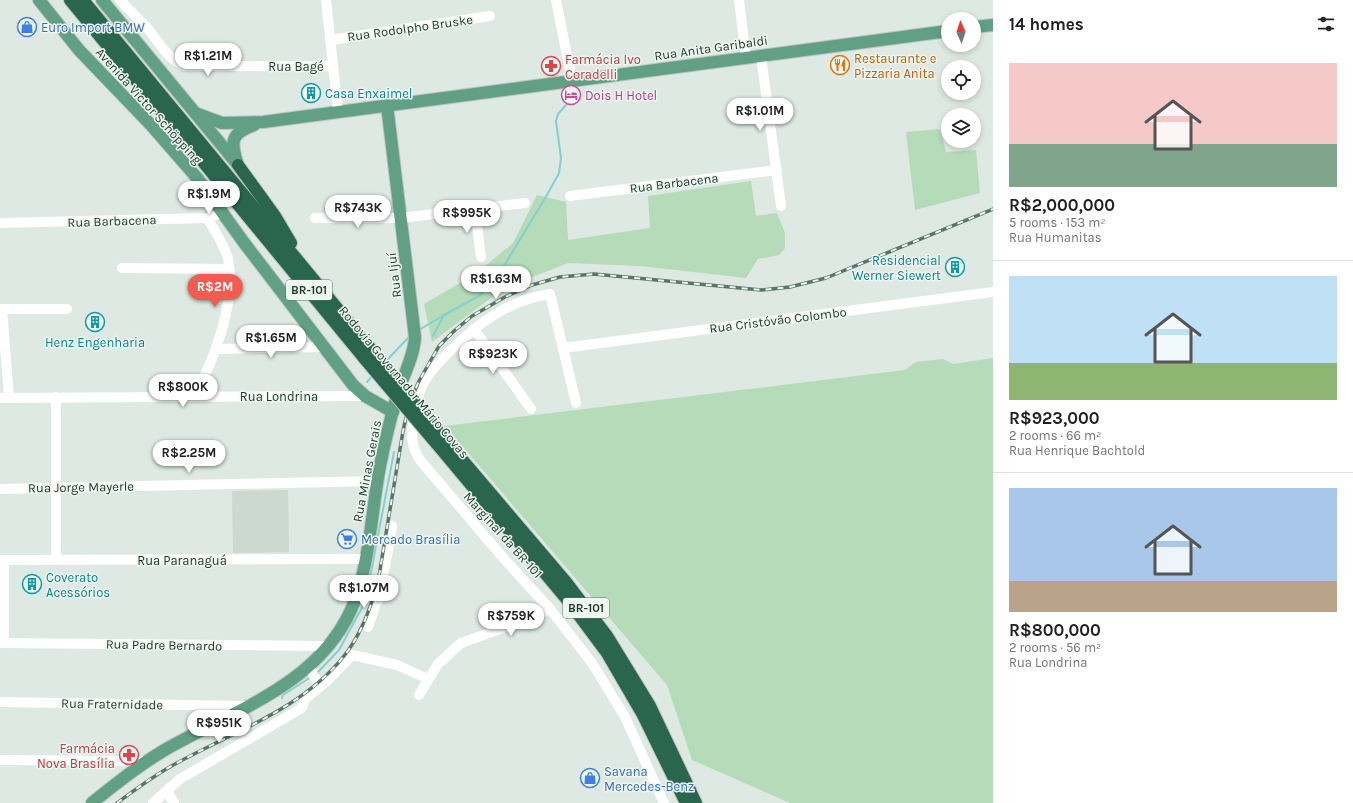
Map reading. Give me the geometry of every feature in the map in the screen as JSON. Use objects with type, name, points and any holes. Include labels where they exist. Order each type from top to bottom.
[{"type":"highway","name":"Rodovia Governador Mário Covas","points":[[70,0],[370,356],[569,602],[592,632],[629,690],[686,803]]},
{"type":"highway","name":"Rodovia Governador Mário Covas","points":[[83,0],[306,271],[370,356]]},
{"type":"highway","points":[[238,165],[275,216],[306,271]]},
{"type":"highway","name":"Rodovia Governador Mário Covas","points":[[439,440],[571,588],[607,636],[650,706],[696,803]]},
{"type":"highway","points":[[674,778],[680,803]]},
{"type":"main road","name":"Avenida Victor Schöpping","points":[[39,0],[79,50],[166,141],[353,385],[365,396],[393,412]]},
{"type":"main road","points":[[102,0],[238,165]]},
{"type":"main road","points":[[981,26],[993,25]]},
{"type":"main road","name":"Rua Anita Garibaldi","points":[[195,114],[222,123],[263,122],[941,32]]},
{"type":"main road","name":"Rua Ijuí","points":[[387,105],[415,336],[412,353],[399,391]]},
{"type":"main road","name":"Rua Anita Garibaldi","points":[[238,165],[233,149],[235,136],[241,129],[263,122]]},
{"type":"main road","name":"Rua Minas Gerais","points":[[96,801],[148,761],[278,689],[309,667],[328,646],[344,623],[356,596],[365,559],[378,481],[399,391]]},
{"type":"street","name":"Rua Bagé","points":[[120,0],[147,28],[170,56],[180,64],[191,66],[333,66]]},
{"type":"street","points":[[326,0],[338,112]]},
{"type":"street","points":[[556,0],[572,81]]},
{"type":"street","points":[[739,0],[746,58]]},
{"type":"street","name":"Rua Rodolpho Bruske","points":[[330,40],[490,16]]},
{"type":"street","points":[[761,56],[781,206]]},
{"type":"street","name":"Rua Barbacena","points":[[570,196],[777,170]]},
{"type":"street","points":[[314,218],[401,218],[525,203]]},
{"type":"street","points":[[475,209],[481,257]]},
{"type":"street","name":"Rua Barbacena","points":[[0,223],[207,218],[222,213]]},
{"type":"street","points":[[193,397],[205,378],[217,349],[229,289],[229,269],[224,248],[207,218]]},
{"type":"street","points":[[122,268],[229,269]]},
{"type":"street","name":"Rua Cristóvão Colombo","points":[[563,348],[993,292]]},
{"type":"street","name":"Marginal da BR-101","points":[[563,348],[550,294],[536,296],[508,306],[474,329],[440,361],[430,374],[419,394],[412,430],[413,447],[420,460],[505,560],[550,609],[592,663],[621,710],[664,803]]},
{"type":"street","points":[[4,398],[1,309],[67,310]]},
{"type":"street","points":[[474,329],[530,409]]},
{"type":"street","points":[[217,349],[324,347]]},
{"type":"street","points":[[563,348],[576,403]]},
{"type":"street","name":"Rua Londrina","points":[[4,398],[365,396]]},
{"type":"street","points":[[56,397],[56,560]]},
{"type":"street","name":"Rua Jorge Mayerle","points":[[0,488],[378,481]]},
{"type":"street","points":[[368,627],[378,601],[392,526]]},
{"type":"street","name":"Rua Paranaguá","points":[[2,560],[365,559]]},
{"type":"street","points":[[2,560],[2,643]]},
{"type":"street","points":[[356,596],[378,601]]},
{"type":"street","points":[[419,695],[443,658],[461,643],[528,619],[550,609]]},
{"type":"street","name":"Rua Padre Bernardo","points":[[2,643],[328,646]]},
{"type":"street","points":[[153,803],[180,779],[302,708],[305,699],[320,687],[352,655],[397,665],[428,679]]},
{"type":"street","points":[[309,667],[320,687]]},
{"type":"street","name":"Rua Fraternidade","points":[[0,702],[248,706]]},
{"type":"street","points":[[0,760],[148,761]]},
{"type":"street","points":[[169,788],[169,795],[174,803]]},
{"type":"shaded area","points":[[288,490],[289,552],[233,553],[232,491]]},
{"type":"green space","points":[[940,129],[941,148],[945,148],[946,152],[976,150],[980,193],[915,210],[906,132]]},
{"type":"green space","points":[[751,181],[756,216],[777,213],[785,233],[785,248],[779,255],[758,259],[746,278],[640,266],[568,263],[504,288],[432,342],[424,304],[474,275],[513,243],[537,195],[566,202],[568,240],[650,228],[648,196]]},
{"type":"green space","points":[[993,358],[993,803],[790,803],[692,760],[667,685],[445,426],[905,370],[916,362],[943,359],[953,364]]},
{"type":"green space","points":[[204,709],[227,709],[202,722]]},
{"type":"waterway","points":[[433,336],[444,315],[479,296],[493,284],[547,195],[559,173],[561,158],[556,121],[558,114],[566,105]]},
{"type":"waterway","points":[[419,330],[444,315]]},
{"type":"waterway","points":[[387,360],[410,336]]},
{"type":"waterway","points":[[367,382],[373,375]]},
{"type":"waterway","points":[[367,593],[394,452]]},
{"type":"waterway","points":[[317,673],[339,650],[364,604]]},
{"type":"waterway","points":[[282,698],[283,695],[311,677]]},
{"type":"railway","points":[[117,803],[169,767],[288,705],[327,675],[350,648],[365,620],[378,582],[403,431],[409,404],[419,381],[439,346],[472,316],[505,297],[532,285],[560,277],[594,274],[761,290],[790,287],[826,278],[993,209]]},
{"type":"place","name":"Euro Import BMW","points":[[27,27]]},
{"type":"place","name":"Restaurante e Pizzaria Anita","points":[[840,65]]},
{"type":"place","name":"Farmácia Ivo Coradelli","points":[[551,66]]},
{"type":"place","name":"Casa Enxaimel","points":[[311,93]]},
{"type":"place","name":"Dois H Hotel","points":[[571,95]]},
{"type":"place","name":"Residencial Werner Siewert","points":[[955,267]]},
{"type":"place","name":"Henz Engenharia","points":[[95,322]]},
{"type":"place","name":"Mercado Brasília","points":[[347,539]]},
{"type":"place","name":"Coverato Acessórios","points":[[32,584]]},
{"type":"place","name":"Farmácia Nova Brasília","points":[[129,755]]},
{"type":"place","name":"Savana Mercedes-Benz","points":[[590,778]]}]
